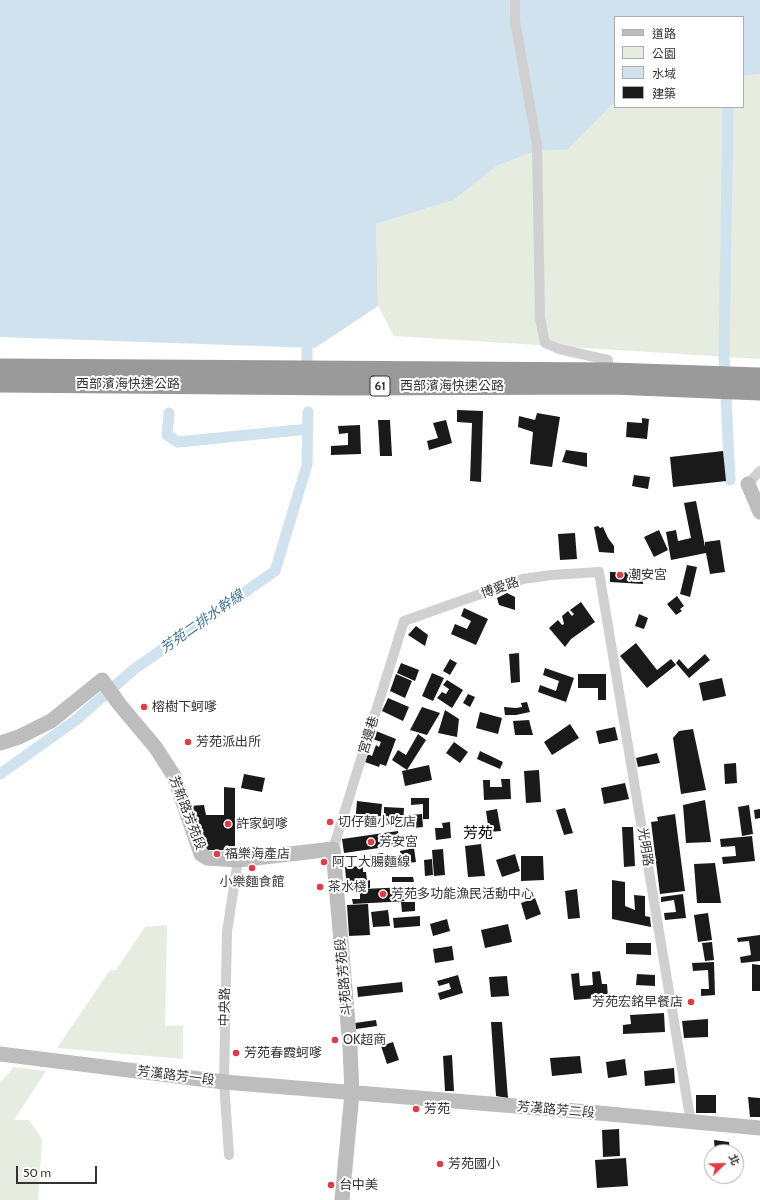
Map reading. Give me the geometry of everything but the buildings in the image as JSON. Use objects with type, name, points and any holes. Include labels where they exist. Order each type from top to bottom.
[{"type":"highway","name":"西部濱海快速公路","points":[[0,368],[612,372],[760,376]]},
{"type":"highway","name":"西部濱海快速公路","points":[[0,383],[334,386],[612,385],[760,391]]},
{"type":"street","points":[[515,0],[515,21],[537,145],[540,318],[545,343],[559,349],[608,360],[608,363]]},
{"type":"street","points":[[760,471],[748,484],[760,512]]},
{"type":"street","name":"博愛路","points":[[404,621],[523,579],[551,575],[599,572]]},
{"type":"street","name":"光明路","points":[[599,572],[691,1123]]},
{"type":"street","name":"宮邊巷","points":[[333,849],[404,621]]},
{"type":"street","name":"芳新路芳苑段","points":[[0,743],[19,737],[51,721],[102,680],[120,705],[156,748],[174,776],[201,854],[207,858],[238,860],[333,849]]},
{"type":"street","name":"斗苑路芳苑段","points":[[333,849],[350,1047],[352,1093],[342,1200]]},
{"type":"street","name":"中央路","points":[[229,1155],[224,1082],[227,932],[238,860]]},
{"type":"street","name":"芳漢路芳一段","points":[[0,1054],[224,1082],[352,1093]]},
{"type":"street","name":"芳漢路芳二段","points":[[352,1093],[588,1112],[691,1123],[760,1128]]},
{"type":"green space","points":[[760,74],[760,359],[394,336],[378,306],[376,224],[454,200],[497,166],[535,151],[567,150],[614,103],[614,108],[744,108],[744,76]]},
{"type":"green space","points":[[167,925],[165,1026],[183,1025],[183,1059],[57,1048],[110,970],[116,970],[145,927]]},
{"type":"green space","points":[[14,1067],[46,1071],[14,1120],[29,1120],[42,1139],[38,1200],[0,1200],[0,1083]]},
{"type":"water","points":[[0,0],[760,0],[760,74],[744,76],[744,16],[614,16],[614,103],[567,150],[535,151],[497,166],[454,200],[376,224],[378,306],[315,348],[0,337]]},
{"type":"waterway","points":[[728,108],[724,357],[730,480]]},
{"type":"waterway","points":[[307,334],[307,359]]},
{"type":"waterway","name":"芳苑二排水幹線","points":[[0,774],[76,720],[133,670],[275,571],[307,465],[308,412]]},
{"type":"waterway","points":[[169,413],[167,435],[178,442],[308,429]]},
{"type":"place","name":"潮安宮","points":[[620,575]]},
{"type":"place","name":"榕樹下蚵嗲","points":[[144,707]]},
{"type":"place","name":"芳苑派出所","points":[[188,742]]},
{"type":"place","name":"切仔麵小吃店","points":[[330,822]]},
{"type":"place","name":"許家蚵嗲","points":[[228,824]]},
{"type":"place","name":"芳安宮","points":[[371,842]]},
{"type":"place","name":"福樂海產店","points":[[217,854]]},
{"type":"place","name":"阿丁大腸麵線","points":[[324,862]]},
{"type":"place","name":"小樂麵食館","points":[[252,868]]},
{"type":"place","name":"茶水棧","points":[[320,887]]},
{"type":"place","name":"芳苑多功能漁民活動中心","points":[[383,894]]},
{"type":"place","name":"芳苑宏銘早餐店","points":[[691,1002]]},
{"type":"place","name":"OK超商","points":[[335,1040]]},
{"type":"place","name":"芳苑春霞蚵嗲","points":[[236,1053]]},
{"type":"place","name":"芳苑","points":[[416,1109]]},
{"type":"place","name":"芳苑國小","points":[[440,1164]]},
{"type":"place","name":"台中美","points":[[331,1185]]},
{"type":"district","name":"芳苑","points":[[478,834]]}]
